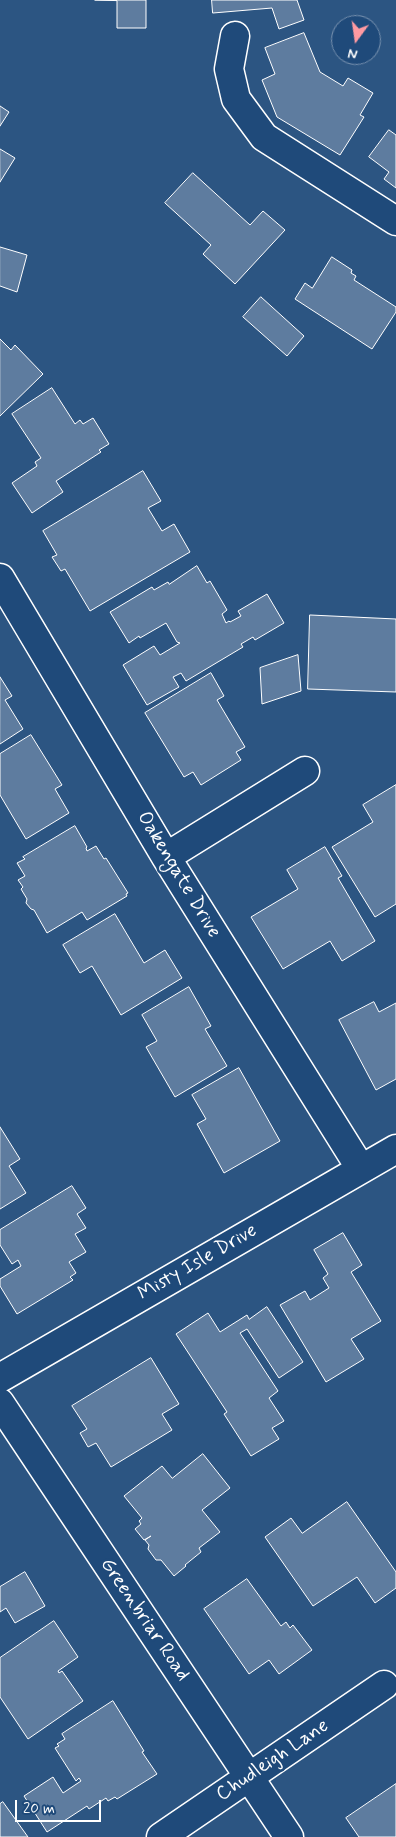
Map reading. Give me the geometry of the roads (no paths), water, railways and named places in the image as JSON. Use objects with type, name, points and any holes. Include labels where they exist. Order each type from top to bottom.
[{"type":"street","points":[[235,36],[229,69],[236,98],[264,137],[396,221]]},
{"type":"street","name":"Oakengate Drive","points":[[0,578],[166,857],[360,1170]]},
{"type":"street","points":[[166,857],[305,771]]},
{"type":"street","name":"Misty Isle Drive","points":[[0,1378],[396,1149]]},
{"type":"street","name":"Greenbriar Road","points":[[0,1402],[289,1837]]},
{"type":"street","name":"Chudleigh Lane","points":[[161,1837],[384,1685]]}]
